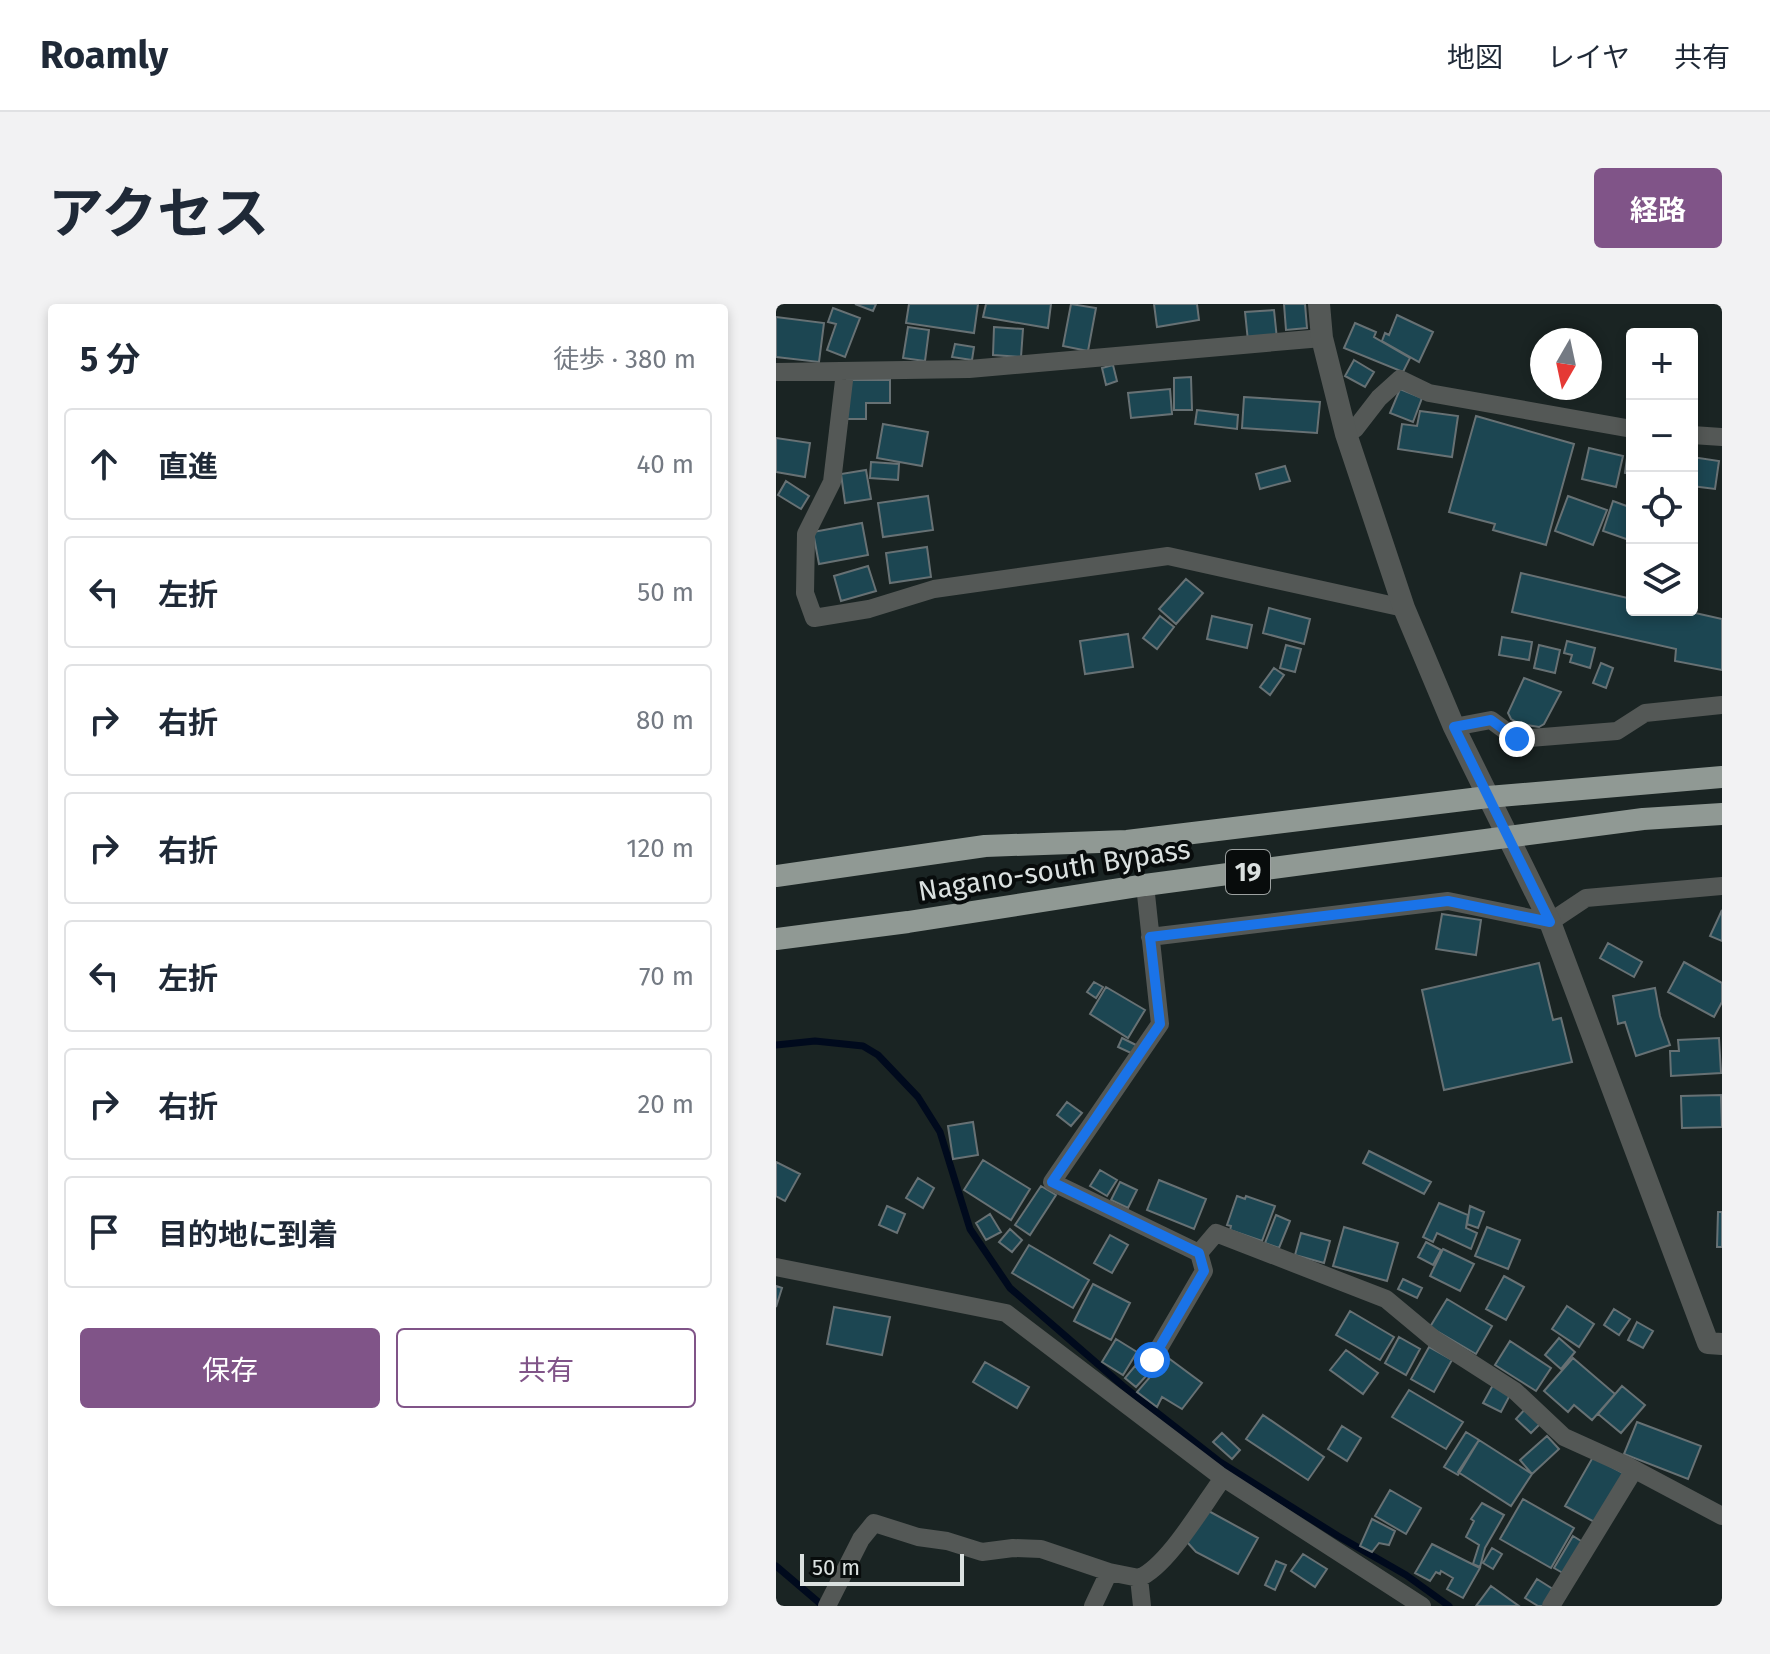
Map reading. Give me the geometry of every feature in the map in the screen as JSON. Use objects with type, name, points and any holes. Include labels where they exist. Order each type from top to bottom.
[{"type":"highway","name":"Nagano-south Bypass","points":[[776,876],[985,846],[1127,841],[1488,797],[1722,777]]},
{"type":"highway","name":"Nagano-south Bypass","points":[[776,939],[1145,885],[1643,819],[1722,814]]},
{"type":"street","points":[[1319,304],[1322,338],[1346,434],[1404,608],[1454,727],[1550,922],[1701,1316],[1708,1343],[1722,1344]]},
{"type":"street","points":[[776,372],[969,369],[1322,338]]},
{"type":"street","points":[[845,372],[832,482],[806,534],[805,593],[814,618],[869,609],[934,589],[1168,556],[1404,608]]},
{"type":"street","points":[[1346,434],[1355,429],[1379,398],[1400,379],[1429,393],[1626,428]]},
{"type":"street","points":[[1698,435],[1722,437]]},
{"type":"street","points":[[1454,727],[1491,720],[1517,739],[1617,731],[1645,713],[1722,705]]},
{"type":"street","points":[[1145,885],[1160,1024],[1052,1182],[1199,1253],[1204,1271],[1152,1360]]},
{"type":"street","points":[[1150,937],[1448,901],[1550,922],[1586,898],[1722,886]]},
{"type":"street","points":[[1199,1253],[1216,1233],[1386,1299],[1434,1339],[1515,1391],[1564,1437],[1722,1516]]},
{"type":"street","points":[[776,1267],[1006,1313],[1223,1478],[1422,1606]]},
{"type":"street","points":[[1551,1606],[1634,1470]]},
{"type":"street","points":[[827,1606],[861,1539],[874,1523],[982,1552],[1013,1548],[1041,1549],[1109,1572],[1139,1578],[1151,1573],[1167,1556],[1223,1478]]},
{"type":"street","points":[[1093,1606],[1109,1572]]},
{"type":"street","points":[[1139,1578],[1142,1606]]},
{"type":"building","points":[[855,304],[876,304],[873,311]]},
{"type":"building","points":[[909,304],[978,304],[974,333],[906,323]]},
{"type":"building","points":[[986,304],[1051,304],[1048,328],[983,317]]},
{"type":"building","points":[[1071,304],[1096,308],[1088,351],[1063,346]]},
{"type":"building","points":[[1154,304],[1197,304],[1199,320],[1157,327]]},
{"type":"building","points":[[1284,304],[1305,304],[1307,328],[1286,330]]},
{"type":"building","points":[[833,308],[860,318],[845,357],[827,350],[836,324],[828,322]]},
{"type":"building","points":[[1274,310],[1277,339],[1248,341],[1245,312]]},
{"type":"building","points":[[1397,315],[1433,332],[1419,362],[1382,341],[1385,333],[1389,335]]},
{"type":"building","points":[[776,317],[824,323],[819,362],[776,357]]},
{"type":"building","points":[[1355,323],[1376,332],[1374,337],[1410,358],[1403,372],[1344,348]]},
{"type":"building","points":[[908,327],[929,330],[925,361],[903,358]]},
{"type":"building","points":[[994,327],[1023,329],[1021,357],[993,355]]},
{"type":"building","points":[[955,344],[974,347],[972,360],[952,357]]},
{"type":"building","points":[[1354,360],[1374,372],[1365,387],[1345,376]]},
{"type":"building","points":[[1113,365],[1117,381],[1106,385],[1102,368]]},
{"type":"building","points":[[1191,377],[1192,410],[1174,410],[1174,378]]},
{"type":"building","points":[[847,380],[890,380],[890,403],[866,403],[866,419],[847,419]]},
{"type":"building","points":[[1170,389],[1172,414],[1131,418],[1128,393]]},
{"type":"building","points":[[1400,389],[1422,398],[1413,422],[1390,413]]},
{"type":"building","points":[[1244,397],[1320,402],[1317,433],[1242,428]]},
{"type":"building","points":[[1197,410],[1238,415],[1237,429],[1195,424]]},
{"type":"building","points":[[1420,411],[1458,416],[1452,457],[1398,449],[1402,424],[1417,426]]},
{"type":"building","points":[[1476,416],[1574,444],[1546,545],[1493,530],[1495,524],[1449,512]]},
{"type":"building","points":[[883,424],[928,432],[922,466],[877,458]]},
{"type":"building","points":[[776,438],[810,443],[805,477],[776,472]]},
{"type":"building","points":[[1589,448],[1623,456],[1616,487],[1582,479]]},
{"type":"building","points":[[1698,458],[1719,461],[1715,489],[1698,487]]},
{"type":"building","points":[[871,462],[899,464],[898,480],[870,478]]},
{"type":"building","points":[[1285,466],[1290,481],[1260,489],[1256,474]]},
{"type":"building","points":[[866,470],[871,499],[845,503],[841,474]]},
{"type":"building","points":[[786,481],[809,496],[801,509],[778,495]]},
{"type":"building","points":[[928,496],[933,530],[883,537],[878,503]]},
{"type":"building","points":[[1568,496],[1607,510],[1593,545],[1555,531]]},
{"type":"building","points":[[1613,501],[1626,506],[1626,539],[1603,531]]},
{"type":"building","points":[[862,523],[868,555],[819,564],[813,532]]},
{"type":"building","points":[[927,547],[931,577],[890,583],[886,553]]},
{"type":"building","points":[[868,566],[876,591],[841,601],[834,576]]},
{"type":"building","points":[[1521,573],[1626,598],[1626,616],[1698,614],[1722,619],[1722,670],[1675,661],[1676,649],[1512,612]]},
{"type":"building","points":[[1186,579],[1203,593],[1176,624],[1159,609]]},
{"type":"building","points":[[1269,608],[1310,619],[1304,644],[1263,633]]},
{"type":"building","points":[[1160,616],[1174,627],[1157,649],[1143,638]]},
{"type":"building","points":[[1212,616],[1252,625],[1247,648],[1207,639]]},
{"type":"building","points":[[1128,634],[1133,667],[1085,674],[1080,641]]},
{"type":"building","points":[[1502,637],[1532,642],[1529,660],[1499,655]]},
{"type":"building","points":[[1567,641],[1595,648],[1590,668],[1570,662],[1572,655],[1564,653]]},
{"type":"building","points":[[1286,645],[1301,649],[1295,672],[1280,668]]},
{"type":"building","points":[[1539,645],[1560,650],[1555,673],[1534,668]]},
{"type":"building","points":[[1601,663],[1613,668],[1606,688],[1593,683]]},
{"type":"building","points":[[1274,668],[1284,675],[1270,695],[1260,687]]},
{"type":"building","points":[[1524,678],[1561,692],[1544,724],[1539,727],[1520,724],[1508,713]]},
{"type":"building","points":[[1722,910],[1722,941],[1710,936]]},
{"type":"building","points":[[1442,914],[1481,920],[1476,955],[1436,949]]},
{"type":"building","points":[[1608,943],[1642,962],[1634,977],[1600,958]]},
{"type":"building","points":[[1684,962],[1722,983],[1722,1002],[1714,1017],[1668,992]]},
{"type":"building","points":[[1539,963],[1553,1020],[1561,1018],[1572,1062],[1444,1090],[1422,990]]},
{"type":"building","points":[[1094,982],[1103,987],[1096,998],[1087,992]]},
{"type":"building","points":[[1106,987],[1145,1010],[1128,1038],[1090,1014]]},
{"type":"building","points":[[1655,988],[1670,1045],[1636,1056],[1625,1022],[1618,1024],[1613,996]]},
{"type":"building","points":[[1122,1038],[1138,1046],[1133,1054],[1118,1047]]},
{"type":"building","points":[[1719,1038],[1721,1073],[1671,1076],[1670,1051],[1679,1051],[1678,1040]]},
{"type":"building","points":[[1721,1095],[1722,1127],[1682,1128],[1681,1096]]},
{"type":"building","points":[[1067,1102],[1082,1113],[1071,1126],[1057,1115]]},
{"type":"building","points":[[973,1122],[978,1155],[953,1159],[948,1126]]},
{"type":"building","points":[[1369,1151],[1431,1182],[1424,1194],[1363,1163]]},
{"type":"building","points":[[983,1160],[1030,1189],[1011,1220],[964,1190]]},
{"type":"building","points":[[776,1162],[800,1174],[785,1201],[776,1196]]},
{"type":"building","points":[[1100,1170],[1117,1180],[1107,1196],[1090,1186]]},
{"type":"building","points":[[918,1178],[934,1188],[923,1208],[906,1198]]},
{"type":"building","points":[[1159,1180],[1206,1199],[1194,1229],[1147,1210]]},
{"type":"building","points":[[1120,1182],[1137,1190],[1128,1208],[1111,1200]]},
{"type":"building","points":[[1041,1186],[1056,1195],[1030,1235],[1015,1225]]},
{"type":"building","points":[[1237,1196],[1275,1206],[1262,1241],[1230,1230],[1231,1226],[1227,1225]]},
{"type":"building","points":[[1439,1203],[1468,1215],[1466,1228],[1477,1233],[1471,1249],[1437,1233],[1433,1242],[1423,1237]]},
{"type":"building","points":[[887,1206],[905,1214],[897,1233],[879,1225]]},
{"type":"building","points":[[1470,1206],[1484,1212],[1478,1228],[1467,1224]]},
{"type":"building","points":[[1718,1212],[1722,1212],[1722,1247],[1717,1247]]},
{"type":"building","points":[[990,1214],[1001,1232],[986,1240],[976,1223]]},
{"type":"building","points":[[1276,1215],[1290,1221],[1279,1248],[1265,1243]]},
{"type":"building","points":[[1344,1227],[1398,1243],[1387,1281],[1333,1266]]},
{"type":"building","points":[[1487,1227],[1520,1240],[1508,1269],[1475,1256]]},
{"type":"building","points":[[1010,1229],[1022,1240],[1012,1252],[999,1242]]},
{"type":"building","points":[[1301,1233],[1330,1241],[1324,1263],[1295,1255]]},
{"type":"building","points":[[1110,1235],[1128,1245],[1112,1273],[1094,1263]]},
{"type":"building","points":[[1426,1242],[1441,1250],[1433,1265],[1418,1257]]},
{"type":"building","points":[[1029,1245],[1089,1280],[1073,1308],[1012,1273]]},
{"type":"building","points":[[1443,1249],[1474,1264],[1460,1291],[1430,1276]]},
{"type":"building","points":[[1504,1276],[1524,1287],[1506,1320],[1486,1309]]},
{"type":"building","points":[[1403,1279],[1422,1288],[1417,1298],[1398,1289]]},
{"type":"building","points":[[1093,1284],[1130,1303],[1111,1340],[1074,1321]]},
{"type":"building","points":[[776,1286],[782,1288],[776,1307]]},
{"type":"building","points":[[1447,1299],[1492,1326],[1476,1354],[1430,1327]]},
{"type":"building","points":[[1567,1306],[1594,1324],[1579,1347],[1552,1329]]},
{"type":"building","points":[[834,1307],[890,1317],[882,1355],[827,1344]]},
{"type":"building","points":[[1614,1309],[1630,1319],[1619,1335],[1604,1325]]},
{"type":"building","points":[[1350,1311],[1394,1337],[1380,1360],[1336,1335]]},
{"type":"building","points":[[1637,1322],[1653,1331],[1643,1348],[1628,1340]]},
{"type":"building","points":[[1399,1337],[1420,1349],[1406,1375],[1385,1363]]},
{"type":"building","points":[[1559,1338],[1575,1352],[1561,1369],[1545,1355]]},
{"type":"building","points":[[1116,1339],[1137,1352],[1123,1375],[1102,1362]]},
{"type":"building","points":[[1510,1341],[1551,1368],[1536,1391],[1495,1365]]},
{"type":"building","points":[[1429,1347],[1452,1360],[1434,1392],[1411,1379]]},
{"type":"building","points":[[1346,1350],[1378,1373],[1363,1394],[1330,1370]]},
{"type":"building","points":[[1167,1357],[1202,1383],[1182,1409],[1162,1397],[1157,1407],[1137,1392]]},
{"type":"building","points":[[1573,1358],[1615,1394],[1592,1420],[1574,1405],[1568,1412],[1544,1391]]},
{"type":"building","points":[[985,1362],[1029,1387],[1017,1408],[973,1382]]},
{"type":"building","points":[[1135,1366],[1146,1376],[1136,1387],[1125,1378]]},
{"type":"building","points":[[1493,1385],[1510,1395],[1501,1412],[1483,1403]]},
{"type":"building","points":[[1622,1386],[1645,1405],[1621,1433],[1598,1414]]},
{"type":"building","points":[[1409,1390],[1463,1422],[1446,1449],[1392,1417]]},
{"type":"building","points":[[1527,1407],[1542,1422],[1531,1433],[1516,1419]]},
{"type":"building","points":[[1263,1415],[1324,1457],[1308,1480],[1246,1439]]},
{"type":"building","points":[[1637,1422],[1701,1446],[1688,1479],[1624,1454]]},
{"type":"building","points":[[1342,1426],[1361,1438],[1347,1461],[1328,1449]]},
{"type":"building","points":[[1466,1432],[1479,1440],[1458,1475],[1444,1467]]},
{"type":"building","points":[[1222,1433],[1240,1450],[1232,1459],[1213,1442]]},
{"type":"building","points":[[1547,1436],[1559,1449],[1532,1474],[1520,1460]]},
{"type":"building","points":[[1479,1440],[1532,1474],[1511,1506],[1458,1472]]},
{"type":"building","points":[[1593,1457],[1625,1474],[1598,1524],[1565,1506]]},
{"type":"building","points":[[1390,1490],[1421,1508],[1406,1534],[1375,1516]]},
{"type":"building","points":[[1523,1499],[1574,1528],[1551,1568],[1500,1539]]},
{"type":"building","points":[[1482,1503],[1504,1515],[1485,1548],[1480,1567],[1473,1564],[1479,1545],[1466,1537],[1474,1521],[1471,1519]]},
{"type":"building","points":[[1205,1509],[1258,1538],[1238,1574],[1196,1552],[1187,1542]]},
{"type":"building","points":[[1372,1519],[1395,1531],[1389,1545],[1379,1543],[1372,1552],[1360,1546]]},
{"type":"building","points":[[1573,1536],[1586,1544],[1568,1576],[1554,1568]]},
{"type":"building","points":[[1432,1544],[1480,1568],[1463,1598],[1447,1589],[1453,1578],[1441,1571],[1440,1574],[1436,1572],[1430,1581],[1415,1573]]},
{"type":"building","points":[[1492,1548],[1502,1554],[1493,1569],[1483,1563]]},
{"type":"building","points":[[1303,1554],[1327,1569],[1315,1587],[1291,1571]]},
{"type":"building","points":[[1276,1561],[1286,1565],[1275,1590],[1265,1585]]},
{"type":"building","points":[[1537,1579],[1556,1591],[1546,1606],[1538,1606],[1525,1598]]},
{"type":"building","points":[[1491,1586],[1519,1606],[1476,1606]]},
{"type":"waterway","points":[[776,1045],[815,1041],[863,1046],[878,1055],[918,1097],[940,1132],[970,1229],[1010,1288],[1123,1386],[1220,1462],[1406,1575],[1449,1606]]},
{"type":"waterway","points":[[776,1566],[823,1606]]},
{"type":"route","points":[[1152,1360],[1204,1271],[1199,1253],[1052,1182],[1160,1024],[1150,937],[1448,901],[1550,922],[1454,727],[1491,720],[1517,739]]}]
